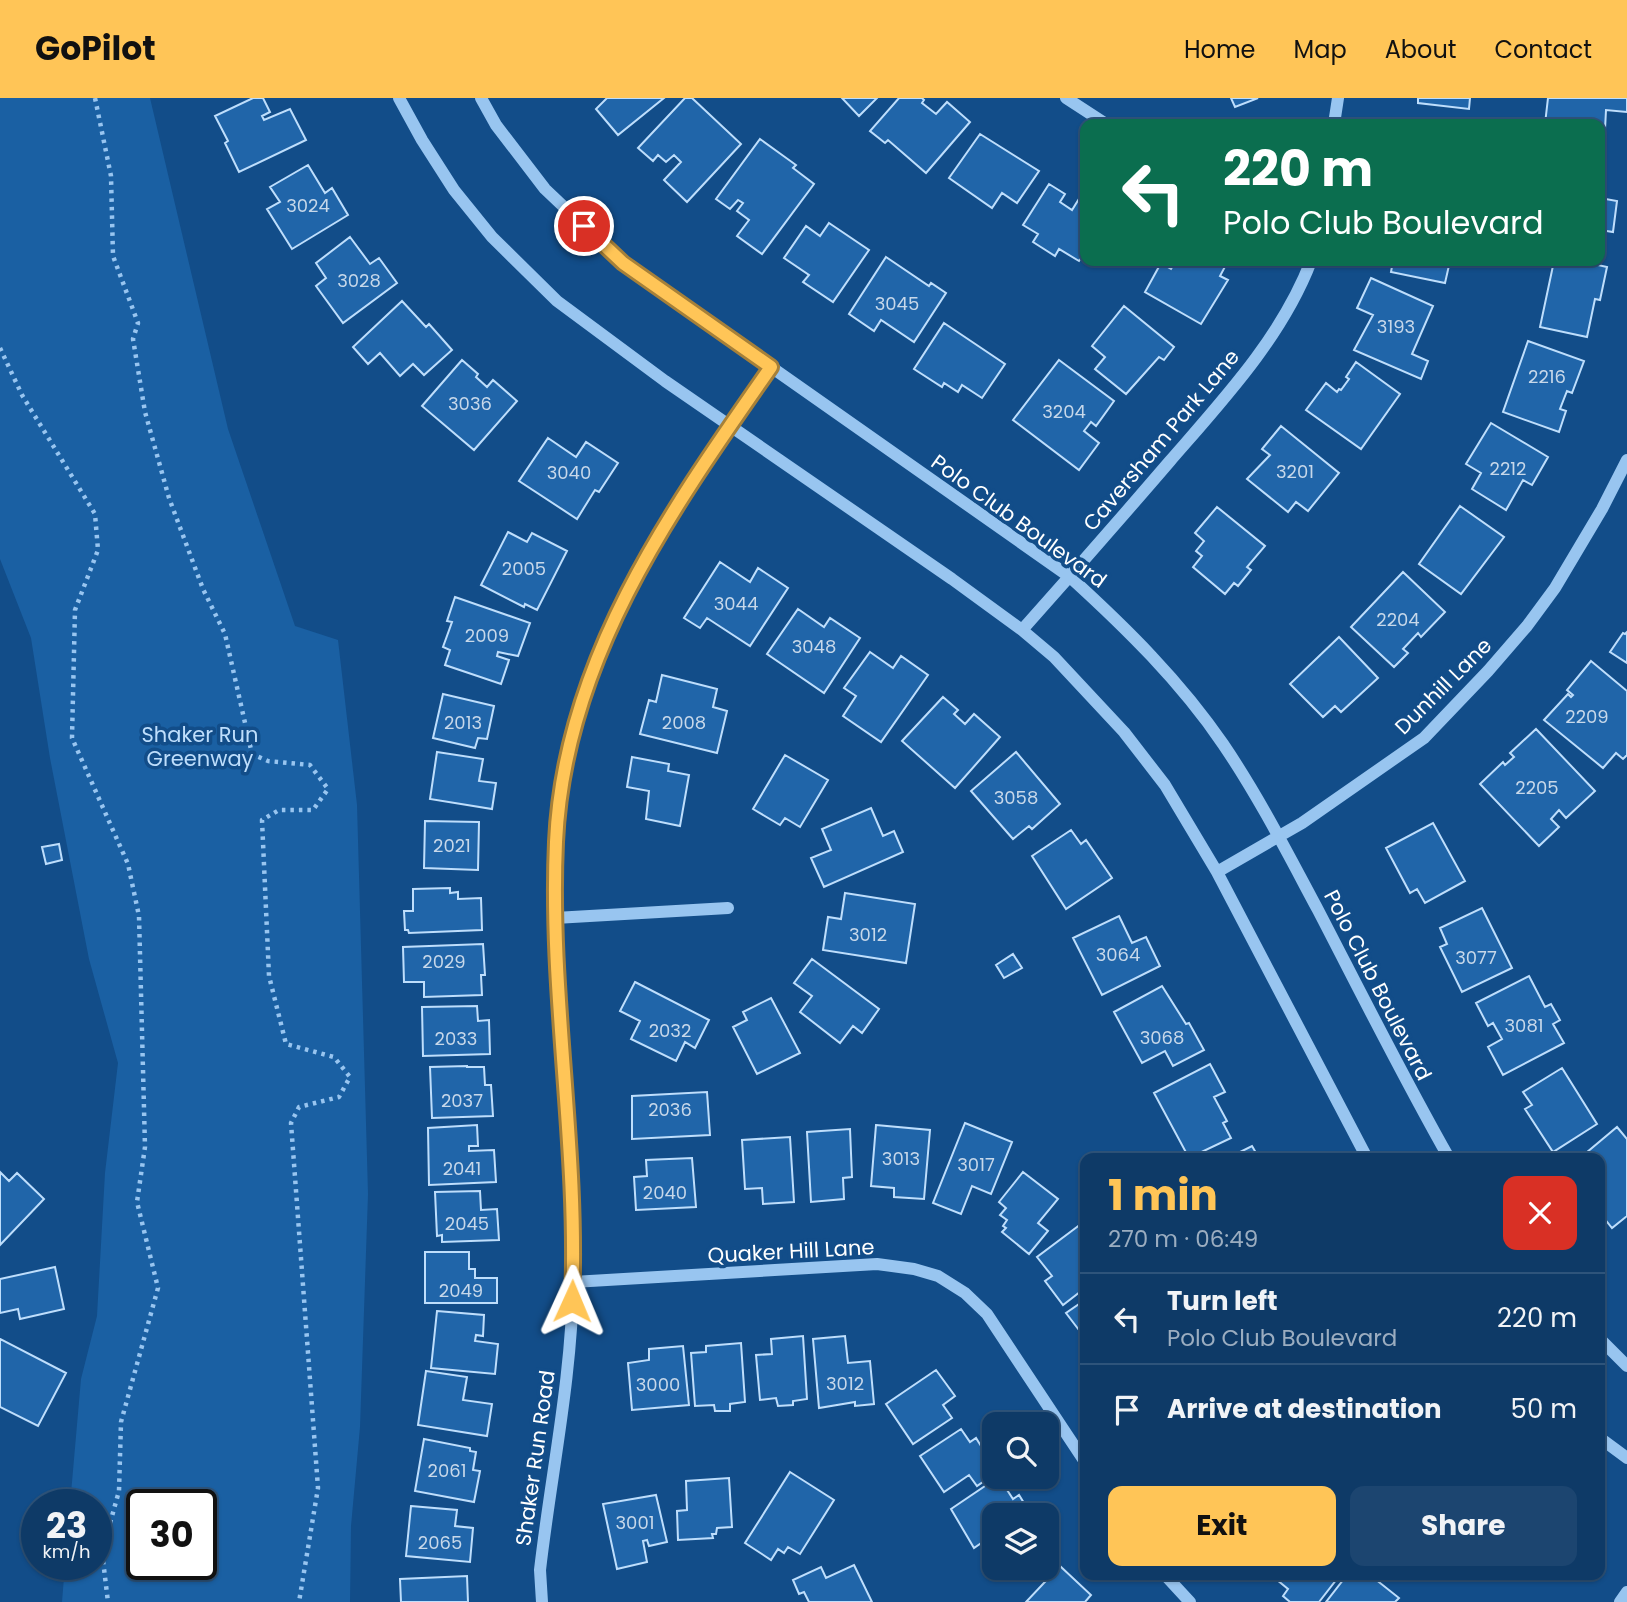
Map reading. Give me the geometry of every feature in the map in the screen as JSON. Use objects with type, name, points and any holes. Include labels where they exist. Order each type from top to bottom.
[{"type":"street","points":[[399,98],[454,190],[492,237],[557,301],[601,335],[1022,630],[1054,657],[1124,732],[1165,785],[1217,872],[1364,1153]]},
{"type":"street","name":"Polo Club Boulevard","points":[[481,98],[496,125],[545,189],[623,263],[1070,577],[1130,631],[1179,686],[1224,744],[1279,836],[1413,1095],[1446,1153]]},
{"type":"street","points":[[1066,98],[1098,119]]},
{"type":"street","points":[[1335,119],[1338,98]]},
{"type":"street","name":"Caversham Park Lane","points":[[1022,630],[1232,390],[1273,332],[1309,266]]},
{"type":"street","name":"Shaker Run Road","points":[[541,1602],[540,1570],[570,1339],[573,1282],[571,1199],[555,918],[556,839],[562,787],[575,723],[607,632],[632,579],[690,483],[771,367]]},
{"type":"street","name":"Dunhill Lane","points":[[1217,872],[1302,823],[1424,738],[1488,671],[1555,588],[1602,509],[1627,460]]},
{"type":"street","points":[[555,918],[728,908]]},
{"type":"street","name":"Quaker Hill Lane","points":[[573,1282],[877,1264],[914,1269],[938,1276],[965,1293],[987,1314],[1080,1454]]},
{"type":"street","points":[[1605,1344],[1627,1366]]},
{"type":"street","points":[[1605,1442],[1627,1458]]},
{"type":"street","points":[[1170,1580],[1190,1602]]},
{"type":"street","points":[[1620,1602],[1627,1592]]},
{"type":"path","points":[[94,98],[111,176],[113,256],[138,323],[133,340],[147,423],[169,498],[203,589],[225,634],[252,754],[268,761],[310,765],[328,789],[313,810],[279,810],[262,820],[269,976],[286,1044],[334,1057],[350,1077],[339,1097],[299,1107],[291,1123],[318,1488],[299,1602]]},
{"type":"path","points":[[0,348],[22,395],[95,514],[98,550],[75,610],[72,738],[128,864],[139,916],[145,1147],[137,1202],[158,1288],[121,1422],[119,1490],[102,1552],[108,1602]]},
{"type":"green space","name":"Shaker Run Greenway","points":[[0,98],[150,98],[228,429],[295,626],[338,640],[357,805],[368,1194],[360,1427],[351,1526],[350,1602],[62,1602],[64,1580],[112,1580],[112,1489],[71,1489],[81,1379],[97,1316],[105,1173],[118,1063],[89,959],[50,758],[31,638],[0,559]]},
{"type":"building","points":[[253,98],[263,98],[270,112],[262,116],[264,120],[290,109],[306,140],[239,172],[225,143],[228,141],[215,116]]},
{"type":"building","points":[[607,98],[664,98],[618,135],[596,109]]},
{"type":"building","points":[[685,98],[692,98],[741,144],[687,202],[664,180],[681,162],[674,155],[666,162],[658,155],[653,161],[638,148]]},
{"type":"building","points":[[842,98],[877,98],[859,116]]},
{"type":"building","points":[[899,98],[922,98],[922,103],[936,114],[947,102],[970,122],[926,173],[888,140],[885,143],[870,131]]},
{"type":"building","points":[[1231,98],[1258,98],[1235,107]]},
{"type":"building","points":[[1418,98],[1470,98],[1469,109],[1418,103]]},
{"type":"building","points":[[1548,98],[1627,98],[1627,112],[1606,110],[1605,130],[1605,119],[1546,119]]},
{"type":"building","points":[[980,134],[1039,171],[1017,203],[1002,193],[992,208],[949,178]]},
{"type":"building","points":[[760,139],[796,165],[793,168],[814,184],[762,254],[737,236],[749,220],[737,211],[743,203],[738,200],[730,209],[716,199]]},
{"type":"building","points":[[308,165],[325,193],[332,188],[348,215],[292,249],[267,209],[280,202],[270,187]]},
{"type":"building","points":[[1049,184],[1065,194],[1060,202],[1072,210],[1080,197],[1080,260],[1059,249],[1055,256],[1033,242],[1038,234],[1023,225]]},
{"type":"building","points":[[1605,199],[1617,201],[1613,232],[1605,231]]},
{"type":"building","points":[[829,223],[869,250],[833,302],[803,282],[809,275],[784,258],[806,226],[820,236]]},
{"type":"building","points":[[350,237],[370,264],[379,258],[397,283],[343,323],[316,286],[326,278],[316,263]]},
{"type":"building","points":[[886,257],[929,286],[931,283],[946,293],[914,342],[881,320],[874,331],[849,314]]},
{"type":"building","points":[[1159,266],[1171,269],[1173,266],[1225,266],[1220,276],[1228,280],[1201,324],[1145,292]]},
{"type":"building","points":[[1392,266],[1449,266],[1445,283],[1391,272]]},
{"type":"building","points":[[1553,266],[1607,267],[1600,300],[1595,299],[1587,337],[1540,327]]},
{"type":"building","points":[[1371,278],[1433,306],[1412,354],[1428,361],[1421,379],[1354,350],[1373,315],[1357,308]]},
{"type":"building","points":[[402,301],[426,327],[429,324],[452,350],[424,375],[413,364],[400,376],[380,353],[368,364],[353,347]]},
{"type":"building","points":[[1124,306],[1174,347],[1164,360],[1159,357],[1126,394],[1095,369],[1105,357],[1092,346]]},
{"type":"building","points":[[944,323],[1005,364],[982,398],[962,385],[958,392],[944,383],[942,387],[914,369]]},
{"type":"building","points":[[1528,341],[1584,361],[1572,393],[1567,391],[1560,409],[1566,411],[1559,432],[1503,412]]},
{"type":"building","points":[[462,360],[478,374],[476,377],[487,387],[493,380],[517,401],[474,450],[422,406]]},
{"type":"building","points":[[1059,360],[1114,401],[1096,426],[1091,422],[1084,431],[1099,443],[1079,470],[1013,420]]},
{"type":"building","points":[[1356,362],[1400,394],[1361,449],[1306,410],[1326,383],[1337,392],[1341,390]]},
{"type":"building","points":[[1491,423],[1548,457],[1532,485],[1523,480],[1506,510],[1472,489],[1481,473],[1466,464]]},
{"type":"building","points":[[1281,426],[1339,473],[1308,511],[1296,502],[1288,512],[1247,479],[1270,455],[1262,449]]},
{"type":"building","points":[[548,438],[576,457],[586,442],[618,463],[599,492],[595,490],[577,519],[519,481]]},
{"type":"building","points":[[1460,506],[1504,537],[1461,594],[1419,564]]},
{"type":"building","points":[[1217,507],[1265,546],[1247,567],[1251,570],[1238,586],[1234,583],[1225,594],[1193,567],[1202,556],[1196,551],[1204,541],[1195,533]]},
{"type":"building","points":[[508,532],[527,542],[532,533],[567,551],[537,610],[525,604],[524,607],[481,585]]},
{"type":"building","points":[[720,562],[750,582],[758,568],[788,588],[750,646],[707,618],[700,628],[684,618]]},
{"type":"building","points":[[1403,572],[1445,612],[1421,637],[1418,633],[1403,649],[1408,653],[1394,667],[1351,627]]},
{"type":"building","points":[[455,597],[530,623],[518,656],[498,652],[497,656],[509,660],[501,684],[445,665],[450,650],[443,647],[452,622],[447,621]]},
{"type":"building","points":[[798,609],[824,627],[830,618],[860,638],[824,693],[767,654]]},
{"type":"building","points":[[1627,632],[1627,663],[1610,652],[1623,633]]},
{"type":"building","points":[[1339,637],[1378,678],[1341,712],[1335,706],[1323,717],[1290,684]]},
{"type":"building","points":[[870,652],[893,668],[901,656],[928,675],[881,742],[843,716],[856,696],[844,688]]},
{"type":"building","points":[[1591,661],[1627,691],[1627,755],[1623,759],[1616,753],[1603,768],[1544,720],[1568,694],[1571,697],[1573,695],[1567,690]]},
{"type":"building","points":[[662,675],[717,689],[713,707],[727,711],[717,753],[640,734],[649,700],[656,702]]},
{"type":"building","points":[[443,694],[494,706],[487,739],[478,738],[475,748],[433,738]]},
{"type":"building","points":[[943,697],[958,710],[954,714],[965,724],[974,714],[1000,737],[955,788],[902,741]]},
{"type":"building","points":[[1536,729],[1595,791],[1566,818],[1559,810],[1551,819],[1559,827],[1539,846],[1480,784],[1503,762],[1505,765],[1514,757],[1510,753]]},
{"type":"building","points":[[437,752],[483,759],[479,781],[496,783],[492,809],[430,799]]},
{"type":"building","points":[[1016,752],[1060,804],[1032,829],[1029,826],[1013,839],[971,791]]},
{"type":"building","points":[[785,755],[828,780],[800,827],[785,818],[780,825],[753,809]]},
{"type":"building","points":[[632,757],[669,764],[668,771],[689,775],[680,826],[646,819],[649,791],[627,787]]},
{"type":"building","points":[[871,808],[883,836],[894,831],[903,852],[824,887],[811,858],[831,850],[822,829]]},
{"type":"building","points":[[425,821],[479,822],[478,870],[424,868]]},
{"type":"building","points":[[1433,823],[1465,881],[1425,903],[1417,889],[1410,893],[1386,848]]},
{"type":"building","points":[[1071,830],[1081,844],[1086,840],[1112,878],[1066,909],[1032,856]]},
{"type":"building","points":[[59,844],[62,860],[46,864],[42,847]]},
{"type":"building","points":[[450,888],[450,893],[458,892],[458,899],[481,898],[482,930],[409,933],[405,930],[404,911],[413,911],[413,889]]},
{"type":"building","points":[[845,893],[915,904],[906,963],[823,950],[828,917],[841,919]]},
{"type":"building","points":[[1482,908],[1512,968],[1462,992],[1440,947],[1447,944],[1440,928]]},
{"type":"building","points":[[1119,916],[1132,943],[1146,937],[1160,966],[1102,995],[1073,938]]},
{"type":"building","points":[[483,944],[485,975],[481,975],[482,995],[424,997],[424,982],[404,982],[403,947]]},
{"type":"building","points":[[1013,954],[1022,968],[1004,978],[996,965]]},
{"type":"building","points":[[812,959],[879,1009],[862,1033],[853,1026],[840,1043],[800,1012],[812,996],[794,983]]},
{"type":"building","points":[[1529,976],[1545,1007],[1551,1004],[1560,1020],[1553,1024],[1564,1043],[1503,1075],[1488,1047],[1502,1039],[1493,1023],[1488,1026],[1476,1003]]},
{"type":"building","points":[[635,982],[709,1020],[695,1048],[685,1042],[676,1061],[631,1039],[640,1021],[620,1011]]},
{"type":"building","points":[[1162,986],[1186,1024],[1189,1023],[1204,1050],[1173,1066],[1165,1051],[1142,1063],[1114,1012]]},
{"type":"building","points":[[771,998],[800,1053],[757,1074],[733,1027],[747,1020],[743,1012]]},
{"type":"building","points":[[477,1006],[478,1021],[489,1020],[490,1054],[423,1056],[422,1007]]},
{"type":"building","points":[[1210,1064],[1225,1092],[1214,1097],[1227,1121],[1223,1123],[1231,1138],[1200,1153],[1186,1153],[1154,1093]]},
{"type":"building","points":[[430,1067],[484,1067],[485,1085],[491,1085],[493,1116],[432,1118]]},
{"type":"building","points":[[1562,1068],[1597,1124],[1553,1152],[1525,1109],[1532,1105],[1523,1092]]},
{"type":"building","points":[[707,1092],[710,1135],[632,1139],[632,1096]]},
{"type":"building","points":[[965,1123],[1012,1142],[991,1194],[972,1186],[961,1214],[933,1203]]},
{"type":"building","points":[[477,1125],[478,1146],[469,1146],[469,1151],[494,1150],[496,1182],[429,1185],[428,1128]]},
{"type":"building","points":[[876,1125],[930,1130],[924,1199],[894,1197],[894,1188],[871,1186]]},
{"type":"building","points":[[1617,1127],[1627,1139],[1627,1216],[1612,1228],[1605,1219],[1605,1153],[1586,1153]]},
{"type":"building","points":[[850,1129],[852,1177],[843,1178],[844,1199],[811,1202],[807,1132]]},
{"type":"building","points":[[790,1137],[794,1202],[763,1204],[762,1188],[745,1189],[742,1140]]},
{"type":"building","points":[[1252,1146],[1256,1153],[1238,1153]]},
{"type":"building","points":[[692,1158],[696,1207],[636,1210],[634,1177],[647,1176],[646,1160]]},
{"type":"building","points":[[0,1172],[9,1181],[17,1173],[44,1199],[0,1245]]},
{"type":"building","points":[[1023,1172],[1058,1199],[1038,1223],[1048,1231],[1029,1254],[1002,1232],[1006,1228],[1003,1226],[1007,1220],[1000,1215],[1006,1208],[999,1202]]},
{"type":"building","points":[[480,1191],[481,1210],[497,1209],[499,1240],[442,1242],[442,1235],[437,1236],[435,1192]]},
{"type":"building","points":[[1080,1225],[1080,1292],[1063,1305],[1045,1281],[1052,1276],[1037,1257]]},
{"type":"building","points":[[425,1252],[469,1252],[469,1269],[475,1269],[475,1278],[497,1278],[497,1303],[425,1303]]},
{"type":"building","points":[[55,1267],[64,1309],[20,1319],[18,1309],[0,1313],[0,1279]]},
{"type":"building","points":[[1080,1303],[1080,1331],[1066,1313]]},
{"type":"building","points":[[437,1311],[484,1315],[483,1336],[476,1335],[475,1341],[498,1344],[495,1374],[431,1368]]},
{"type":"building","points":[[803,1336],[807,1399],[793,1401],[793,1405],[778,1406],[776,1398],[760,1400],[756,1355],[772,1354],[771,1339]]},
{"type":"building","points":[[845,1336],[848,1363],[870,1361],[874,1404],[855,1406],[855,1402],[819,1408],[813,1339]]},
{"type":"building","points":[[0,1339],[66,1373],[38,1426],[0,1407]]},
{"type":"building","points":[[741,1343],[745,1402],[730,1404],[730,1411],[715,1411],[714,1405],[695,1406],[691,1353],[706,1352],[706,1346]]},
{"type":"building","points":[[683,1346],[689,1405],[632,1410],[628,1363],[649,1360],[649,1349]]},
{"type":"building","points":[[936,1370],[955,1396],[943,1405],[952,1418],[913,1444],[886,1404]]},
{"type":"building","points":[[426,1371],[467,1377],[463,1400],[492,1404],[487,1436],[418,1425]]},
{"type":"building","points":[[961,1429],[970,1442],[976,1438],[982,1446],[982,1482],[977,1486],[969,1475],[944,1492],[920,1456]]},
{"type":"building","points":[[424,1439],[470,1448],[470,1451],[476,1452],[473,1470],[480,1471],[474,1502],[415,1491]]},
{"type":"building","points":[[790,1472],[834,1500],[800,1554],[788,1547],[784,1553],[778,1549],[771,1560],[745,1543]]},
{"type":"building","points":[[729,1478],[732,1527],[717,1528],[716,1534],[712,1534],[713,1538],[678,1540],[677,1511],[687,1510],[686,1481]]},
{"type":"building","points":[[982,1488],[1006,1489],[1013,1499],[1019,1495],[1024,1503],[982,1503],[982,1542],[974,1548],[951,1509]]},
{"type":"building","points":[[656,1495],[667,1542],[649,1546],[647,1540],[643,1541],[647,1562],[617,1569],[603,1504]]},
{"type":"building","points":[[411,1506],[457,1510],[455,1526],[473,1528],[470,1562],[406,1556]]},
{"type":"building","points":[[854,1565],[872,1602],[809,1602],[804,1592],[799,1594],[793,1580],[821,1567],[826,1578]]},
{"type":"building","points":[[1059,1567],[1091,1595],[1085,1602],[1026,1602],[1047,1580],[1059,1580]]},
{"type":"building","points":[[467,1576],[468,1602],[401,1602],[400,1579]]},
{"type":"building","points":[[1277,1580],[1336,1580],[1319,1602],[1290,1602],[1283,1596],[1288,1589]]},
{"type":"building","points":[[1343,1580],[1376,1580],[1399,1598],[1395,1602],[1326,1602]]},
{"type":"route","points":[[572,1301],[571,1199],[555,918],[556,839],[569,748],[607,632],[632,579],[690,483],[771,367],[623,263],[584,226]]}]
